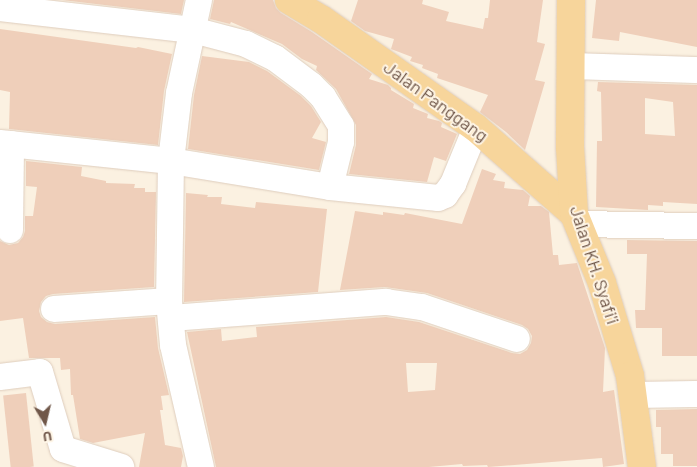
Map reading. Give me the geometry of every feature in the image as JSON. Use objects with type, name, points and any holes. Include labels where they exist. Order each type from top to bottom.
[{"type":"main road","name":"Jalan Panggang","points":[[290,0],[321,19],[476,128],[576,219]]},
{"type":"main road","name":"Jalan KH. Syafi'i","points":[[571,0],[570,147],[576,219],[602,283],[630,376],[642,467]]},
{"type":"street","points":[[199,0],[179,93],[171,161],[170,309],[173,345],[201,467]]},
{"type":"street","points":[[0,8],[193,30],[246,44],[275,58],[311,85],[323,97],[342,133],[330,186]]},
{"type":"street","points":[[570,66],[697,70]]},
{"type":"street","points":[[10,230],[6,144],[171,161],[330,186],[438,198],[445,195],[452,184],[476,128]]},
{"type":"street","points":[[576,219],[697,226]]},
{"type":"street","points":[[54,309],[170,309],[386,302],[422,307],[517,339]]},
{"type":"street","points":[[0,377],[40,372],[63,449],[121,467]]},
{"type":"street","points":[[632,395],[697,394]]},
{"type":"building","points":[[62,0],[184,0],[181,14]]},
{"type":"building","points":[[214,0],[273,0],[276,8],[281,13],[372,74],[369,79],[388,85],[391,90],[414,104],[413,108],[428,114],[427,118],[439,121],[442,123],[441,127],[457,134],[446,161],[434,157],[427,182],[349,174],[356,145],[356,125],[336,89],[316,70],[317,66],[302,59],[282,44],[231,22],[230,24],[210,19]]},
{"type":"building","points":[[358,0],[423,0],[422,4],[449,12],[446,21],[483,29],[485,18],[488,18],[490,0],[543,0],[537,42],[545,44],[535,80],[545,82],[525,150],[480,112],[488,95],[437,78],[438,74],[422,68],[423,65],[410,61],[412,57],[391,49],[394,39],[365,31],[351,21]]},
{"type":"building","points":[[596,0],[697,0],[697,47],[620,32],[619,41],[592,38]]},
{"type":"building","points":[[0,29],[138,47],[172,54],[164,91],[158,145],[9,129],[10,92],[0,90]]},
{"type":"building","points":[[202,56],[249,62],[267,71],[301,96],[311,106],[321,122],[312,138],[326,142],[319,170],[188,149],[194,95]]},
{"type":"building","points":[[598,82],[697,85],[697,204],[663,202],[663,206],[648,205],[648,210],[596,207],[597,141],[602,141],[601,92],[597,91]],"holes":[[[645,98],[673,102],[675,136],[645,134]]]},
{"type":"building","points":[[26,161],[82,167],[81,176],[106,181],[106,183],[135,184],[134,188],[145,188],[145,192],[156,192],[154,287],[53,294],[46,296],[41,302],[39,311],[41,317],[47,322],[55,324],[155,317],[158,348],[169,395],[161,396],[163,410],[160,410],[165,445],[181,448],[183,456],[181,467],[139,467],[145,433],[93,443],[80,439],[73,395],[71,395],[70,369],[61,370],[60,358],[29,358],[23,318],[0,321],[0,241],[9,245],[18,243],[25,231],[25,216],[33,216],[37,187],[26,186]]},
{"type":"building","points":[[482,169],[496,174],[493,180],[505,182],[504,188],[523,190],[530,196],[528,206],[541,206],[549,212],[553,255],[558,255],[559,265],[577,263],[605,348],[603,392],[614,390],[624,464],[603,467],[602,458],[488,467],[487,465],[463,466],[462,464],[429,467],[216,467],[187,332],[221,329],[222,341],[257,337],[256,327],[386,317],[419,322],[512,353],[520,354],[527,350],[532,336],[528,329],[522,325],[427,293],[385,287],[340,290],[355,211],[383,215],[383,212],[404,215],[405,213],[462,224]],"holes":[[[406,363],[437,363],[435,390],[408,392]]]},
{"type":"building","points":[[186,193],[208,195],[207,197],[222,197],[221,204],[255,208],[256,202],[327,209],[318,292],[184,302]]},
{"type":"building","points":[[627,240],[697,241],[697,356],[662,356],[662,328],[636,328],[635,310],[645,310],[647,254],[627,254]]},
{"type":"building","points":[[26,393],[34,467],[11,467],[3,395]]},
{"type":"building","points":[[697,409],[697,466],[673,466],[673,454],[661,454],[661,427],[656,427],[656,410]]}]
